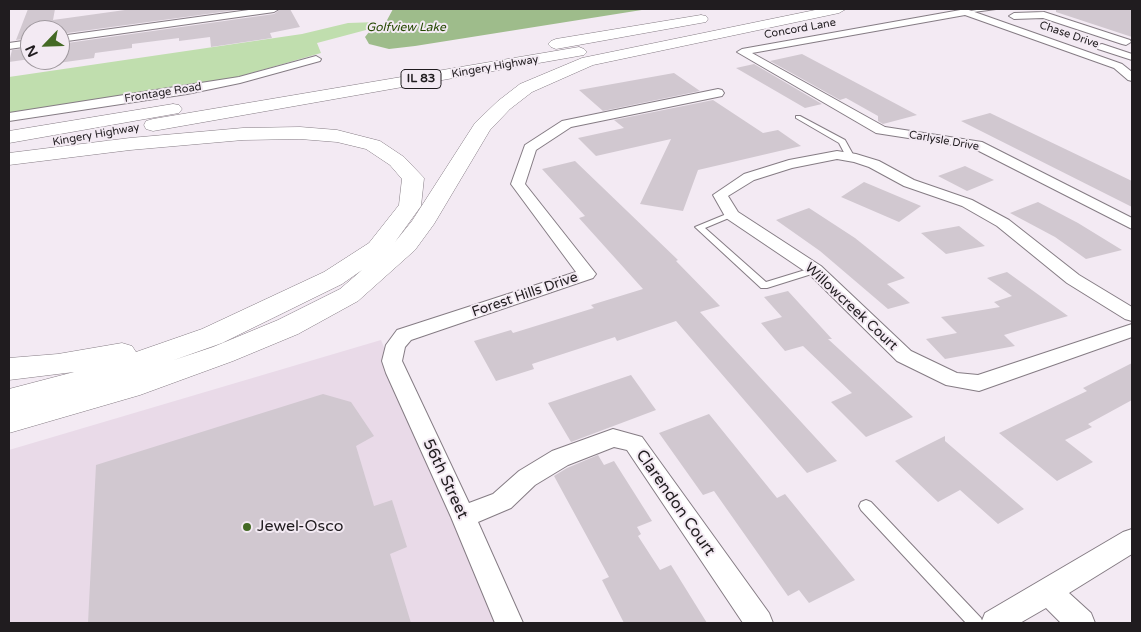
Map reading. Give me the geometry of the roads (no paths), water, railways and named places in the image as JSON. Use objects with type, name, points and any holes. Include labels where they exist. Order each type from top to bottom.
[{"type":"highway","name":"Kingery Highway","points":[[9,151],[833,9]]},
{"type":"highway","points":[[9,421],[129,387],[223,354],[288,327],[349,295],[406,245],[422,224],[482,127],[526,88],[588,61],[839,9]]},
{"type":"highway","name":"Kingery Highway","points":[[9,137],[712,17]]},
{"type":"highway","points":[[9,159],[130,144],[244,134],[300,133],[337,136],[373,145],[396,161],[413,178],[410,206],[378,248],[333,278],[212,336],[71,385],[9,401]]},
{"type":"highway","points":[[9,369],[58,364],[212,336]]},
{"type":"street","points":[[70,38],[270,10]]},
{"type":"street","points":[[994,10],[1040,25]]},
{"type":"street","name":"Concord Lane","points":[[782,75],[742,52],[966,12]]},
{"type":"street","name":"Chase Drive","points":[[966,12],[1118,66],[1132,78]]},
{"type":"street","points":[[1014,16],[1044,15],[1132,44]]},
{"type":"street","points":[[1094,44],[1132,57]]},
{"type":"street","name":"Frontage Road","points":[[9,117],[240,80],[316,59]]},
{"type":"street","name":"Carlysle Drive","points":[[782,75],[881,130],[977,145],[1132,224]]},
{"type":"street","name":"Forest Hills Drive","points":[[404,335],[587,274],[518,184],[530,148],[567,124],[718,93]]},
{"type":"street","name":"Willowcreek Court","points":[[1132,315],[1072,279],[1003,223],[967,202],[909,183],[874,164],[837,155],[789,164],[749,177],[720,195],[732,215],[815,270],[904,356],[953,380],[978,383],[1132,330]]},
{"type":"street","name":"56th Street","points":[[404,335],[396,345],[392,361],[509,623]]},
{"type":"street","name":"Clarendon Court","points":[[463,517],[502,502],[527,478],[560,458],[612,438],[634,443],[758,623]]},
{"type":"street","points":[[995,623],[1132,540]]},
{"type":"street","points":[[1048,592],[1081,623]]},
{"type":"lane","points":[[966,12],[994,10]]},
{"type":"lane","points":[[798,117],[842,142],[851,158]]},
{"type":"lane","points":[[732,215],[699,227],[764,286],[815,270]]},
{"type":"lane","points":[[866,506],[976,623]]},
{"type":"water","name":"Golfview Lake","points":[[393,9],[648,9],[415,46],[389,49],[369,44],[365,37],[369,32],[386,22]]},
{"type":"place","name":"Jewel-Osco","points":[[247,527]]}]
